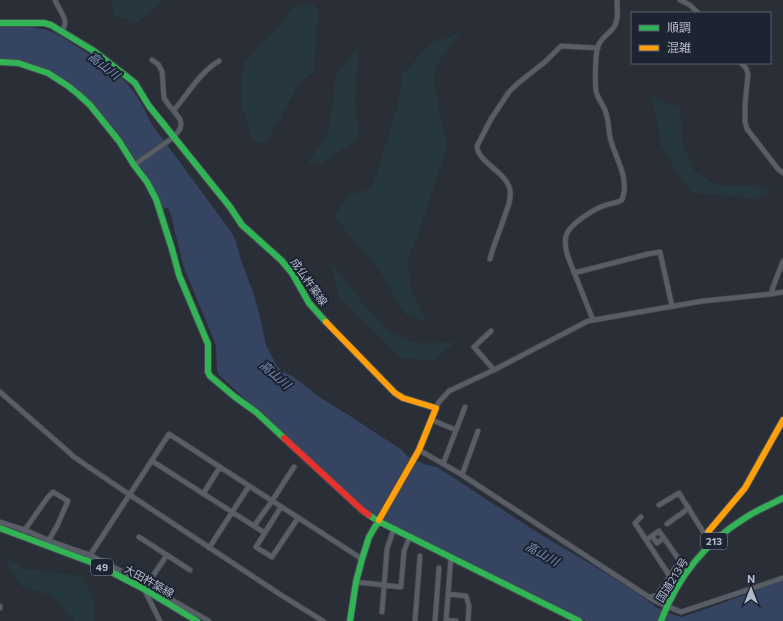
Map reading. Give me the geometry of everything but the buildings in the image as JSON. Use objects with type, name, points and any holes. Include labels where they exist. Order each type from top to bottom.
[{"type":"main road","name":"成仏杵築線","points":[[0,22],[44,23],[51,25],[98,54],[135,83],[149,106],[230,206],[242,225],[281,260],[292,273],[309,303],[395,393],[403,398],[436,408]]},
{"type":"main road","points":[[0,62],[18,63],[48,73],[78,94],[119,142],[134,165],[148,182],[156,199],[179,275],[208,344],[208,372],[210,376],[256,412],[362,510],[378,520],[450,557],[579,621]]},
{"type":"main road","points":[[350,621],[356,582],[369,538],[419,450],[436,408]]},
{"type":"main road","points":[[708,546],[708,532],[745,488],[783,420]]},
{"type":"main road","name":"国道213号","points":[[661,621],[677,586],[689,568],[708,546],[724,532],[744,518],[783,498]]},
{"type":"main road","name":"大田杵築線","points":[[0,528],[47,542],[88,558],[96,564],[146,587],[197,621]]},
{"type":"street","points":[[55,0],[65,20],[62,32]]},
{"type":"street","points":[[593,320],[568,257],[565,236],[571,227],[589,214],[602,206],[621,200],[625,189],[625,181],[610,137],[608,119],[598,99],[596,90],[596,60],[598,48],[601,41],[615,25],[617,18],[617,0]]},
{"type":"street","points":[[680,0],[690,5],[697,12]]},
{"type":"street","points":[[490,259],[509,202],[510,194],[509,187],[503,177],[478,153],[477,146],[491,119],[509,92],[521,80],[546,61],[561,46],[598,48]]},
{"type":"street","points":[[134,165],[174,137],[180,129],[180,119],[164,98],[162,71],[158,64],[152,60]]},
{"type":"street","points":[[174,110],[190,89],[212,65],[219,61]]},
{"type":"street","points":[[742,64],[746,68],[748,74],[745,102],[747,128],[778,169],[783,173]]},
{"type":"street","points":[[574,273],[660,252],[672,306]]},
{"type":"street","points":[[771,294],[783,261]]},
{"type":"street","points":[[436,408],[439,402],[449,391],[494,370],[588,321],[672,306],[783,292]]},
{"type":"street","points":[[491,331],[474,347],[494,370]]},
{"type":"street","points":[[0,392],[74,456],[209,548],[323,621]]},
{"type":"street","points":[[443,464],[465,407]]},
{"type":"street","points":[[432,420],[456,430]]},
{"type":"street","points":[[462,475],[478,431]]},
{"type":"street","points":[[88,558],[169,434],[362,559]]},
{"type":"street","points":[[419,450],[462,475],[655,601],[683,612],[783,578]]},
{"type":"street","points":[[152,461],[265,533]]},
{"type":"street","points":[[203,494],[220,467]]},
{"type":"street","points":[[254,526],[294,467]]},
{"type":"street","points":[[209,548],[249,486]]},
{"type":"street","points":[[0,522],[24,530],[47,542],[57,526],[68,501],[54,492],[48,497],[24,530],[20,535]]},
{"type":"street","points":[[659,505],[679,493],[707,538],[708,546]]},
{"type":"street","points":[[281,507],[256,547],[272,557],[298,518]]},
{"type":"street","points":[[667,524],[689,508]]},
{"type":"street","points":[[641,517],[635,523],[669,575]]},
{"type":"street","points":[[382,612],[387,549],[394,528]]},
{"type":"street","points":[[646,540],[659,531],[680,561],[669,575],[658,595]]},
{"type":"street","points":[[356,582],[401,587],[404,552],[410,536]]},
{"type":"street","points":[[652,536],[657,543],[664,538]]},
{"type":"street","points":[[139,537],[190,570]]},
{"type":"street","points":[[146,587],[167,555]]},
{"type":"street","points":[[415,621],[420,556]]},
{"type":"street","points":[[450,557],[446,621],[456,621]]},
{"type":"street","points":[[650,597],[658,595],[665,589],[682,568],[686,566],[689,568]]},
{"type":"street","points":[[435,621],[439,568]]},
{"type":"street","points":[[146,587],[160,621]]},
{"type":"street","points":[[146,587],[209,621]]},
{"type":"street","points":[[448,594],[466,596],[469,606],[468,621]]},
{"type":"shaded area","points":[[111,0],[163,0],[137,23],[113,15]]},
{"type":"shaded area","points":[[312,3],[318,11],[314,73],[300,81],[266,144],[254,142],[242,108],[242,80],[245,62],[276,30],[293,6]]},
{"type":"shaded area","points":[[461,31],[439,61],[433,79],[447,146],[420,230],[408,260],[411,289],[426,321],[405,314],[378,268],[334,216],[347,197],[372,188],[397,108],[403,74],[428,46]]},
{"type":"shaded area","points":[[359,45],[355,99],[359,138],[322,164],[308,163],[329,131],[336,75]]},
{"type":"shaded area","points":[[651,96],[680,108],[682,142],[695,172],[719,186],[750,186],[774,190],[754,198],[692,193],[674,168],[661,145]]},
{"type":"shaded area","points":[[331,263],[366,307],[388,331],[414,343],[441,343],[456,341],[434,361],[400,357],[339,297]]},
{"type":"shaded area","points":[[4,557],[25,569],[82,576],[94,600],[94,621],[74,621],[53,596],[21,586]]},
{"type":"water","name":"高山川","points":[[0,27],[28,27],[55,33],[106,65],[121,77],[133,91],[150,122],[232,233],[254,295],[266,345],[277,366],[283,372],[292,376],[321,398],[402,450],[407,456],[427,465],[437,467],[535,531],[640,595],[657,608],[682,617],[783,580],[783,621],[586,621],[383,520],[364,509],[219,375],[217,371],[216,345],[184,268],[173,221],[168,208],[163,209],[150,182],[112,128],[55,75],[40,67],[25,62],[0,60]]},
{"type":"traffic: fast","points":[[0,23],[44,23],[51,25],[94,51],[135,83],[149,106],[230,207],[242,225],[281,260],[292,273],[309,303],[326,322]]},
{"type":"traffic: fast","points":[[0,62],[18,63],[48,73],[68,86],[90,105],[119,141],[147,182],[156,199],[179,275],[208,344],[208,372],[210,376],[256,412],[284,438]]},
{"type":"traffic: fast","points":[[661,621],[675,590],[694,562],[718,538],[731,528],[745,518],[783,498]]},
{"type":"traffic: fast","points":[[369,515],[378,521],[579,621]]},
{"type":"traffic: fast","points":[[350,621],[356,582],[362,559],[369,537],[379,520]]},
{"type":"traffic: fast","points":[[0,528],[96,564],[144,589],[197,621]]},
{"type":"traffic: slow","points":[[326,322],[395,393],[403,398],[436,408],[419,450],[379,520]]},
{"type":"traffic: slow","points":[[708,546],[708,532],[745,488],[783,420]]},
{"type":"traffic: jam","points":[[284,438],[369,515]]}]
